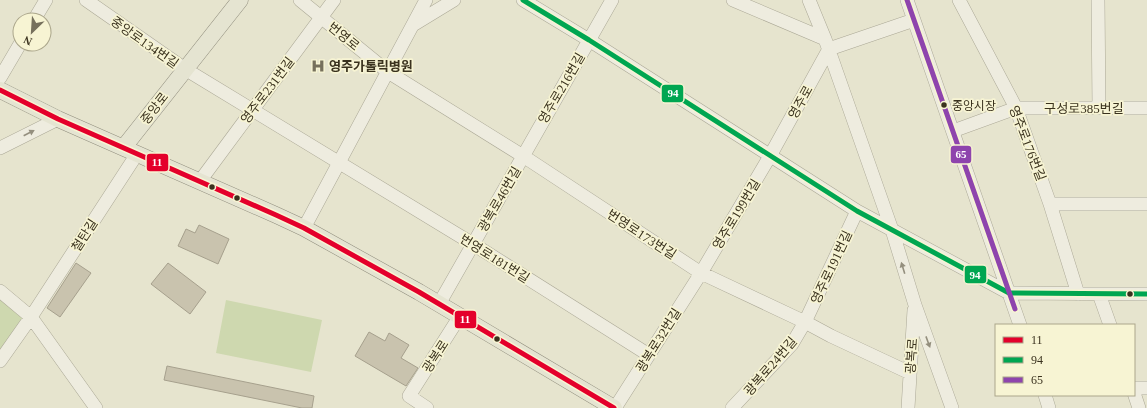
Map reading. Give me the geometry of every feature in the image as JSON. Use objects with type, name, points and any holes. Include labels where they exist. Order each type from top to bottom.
[{"type":"main road","name":"중앙로","points":[[130,151],[185,69],[240,0]]},
{"type":"main road","points":[[0,90],[58,119],[276,214],[304,228],[413,288],[614,408]]},
{"type":"street","points":[[39,12],[46,0]]},
{"type":"street","name":"중앙로134번길","points":[[86,0],[185,69]]},
{"type":"street","name":"번영로","points":[[300,0],[388,72]]},
{"type":"street","name":"영주로231번길","points":[[200,181],[334,0]]},
{"type":"street","points":[[304,228],[426,0]]},
{"type":"street","points":[[412,26],[454,0]]},
{"type":"street","points":[[523,0],[589,40],[857,211],[1009,293],[1147,294]]},
{"type":"street","name":"영주로216번길","points":[[523,156],[612,0]]},
{"type":"street","points":[[733,0],[827,44],[914,20]]},
{"type":"street","points":[[809,0],[827,44],[892,230],[915,305],[952,408]]},
{"type":"street","points":[[907,0],[1020,324]]},
{"type":"street","name":"영주로176번길","points":[[959,0],[1016,108],[1050,204],[1078,294]]},
{"type":"street","points":[[1098,0],[1100,108]]},
{"type":"street","name":"영주로","points":[[770,156],[827,44]]},
{"type":"street","points":[[0,78],[15,52]]},
{"type":"street","points":[[185,69],[339,162]]},
{"type":"street","name":"번영로173번길","points":[[388,72],[523,156],[701,273],[910,373]]},
{"type":"street","name":"구성로385번길","points":[[953,131],[1016,108],[1147,108]]},
{"type":"street","points":[[0,148],[58,119]]},
{"type":"street","name":"철탄길","points":[[0,361],[31,316],[130,151]]},
{"type":"street","name":"광복로46번길","points":[[439,304],[523,156]]},
{"type":"street","name":"영주로199번길","points":[[701,273],[770,156]]},
{"type":"street","name":"번영로181번길","points":[[339,162],[649,354]]},
{"type":"street","points":[[1050,204],[1147,204]]},
{"type":"street","name":"영주로191번길","points":[[805,322],[857,211]]},
{"type":"street","name":"광복로32번길","points":[[614,408],[701,273]]},
{"type":"street","points":[[0,291],[31,316],[96,408]]},
{"type":"street","points":[[1099,294],[1110,324]]},
{"type":"street","name":"광복로","points":[[908,408],[915,305]]},
{"type":"street","name":"광복로","points":[[427,408],[409,396],[460,316]]},
{"type":"street","name":"광복로24번길","points":[[732,408],[792,344],[805,322]]},
{"type":"street","points":[[1135,388],[1147,388]]},
{"type":"street","points":[[1045,396],[1049,408]]},
{"type":"street","points":[[1135,396],[1139,408]]},
{"type":"green space","points":[[0,296],[25,314],[0,352]]},
{"type":"green space","points":[[226,300],[322,320],[311,372],[216,353]]},
{"type":"building","points":[[199,225],[229,239],[218,264],[178,246],[186,229],[195,233]]},
{"type":"building","points":[[76,263],[91,273],[60,317],[47,308]]},
{"type":"building","points":[[168,263],[206,292],[190,314],[151,284]]},
{"type":"building","points":[[369,332],[385,341],[389,333],[409,345],[401,358],[418,368],[406,386],[355,356]]},
{"type":"building","points":[[167,366],[314,396],[312,408],[302,408],[164,380]]},
{"type":"transit line","name":"94","points":[[523,0],[589,40],[857,211],[1009,293],[1147,294]]},
{"type":"transit line","name":"65","points":[[907,0],[1015,309]]},
{"type":"transit line","name":"11","points":[[0,90],[58,119],[304,228],[419,292],[614,408]]},
{"type":"place","name":"영주가톨릭병원","points":[[318,66]]},
{"type":"place","name":"중앙시장","points":[[944,105]]}]
